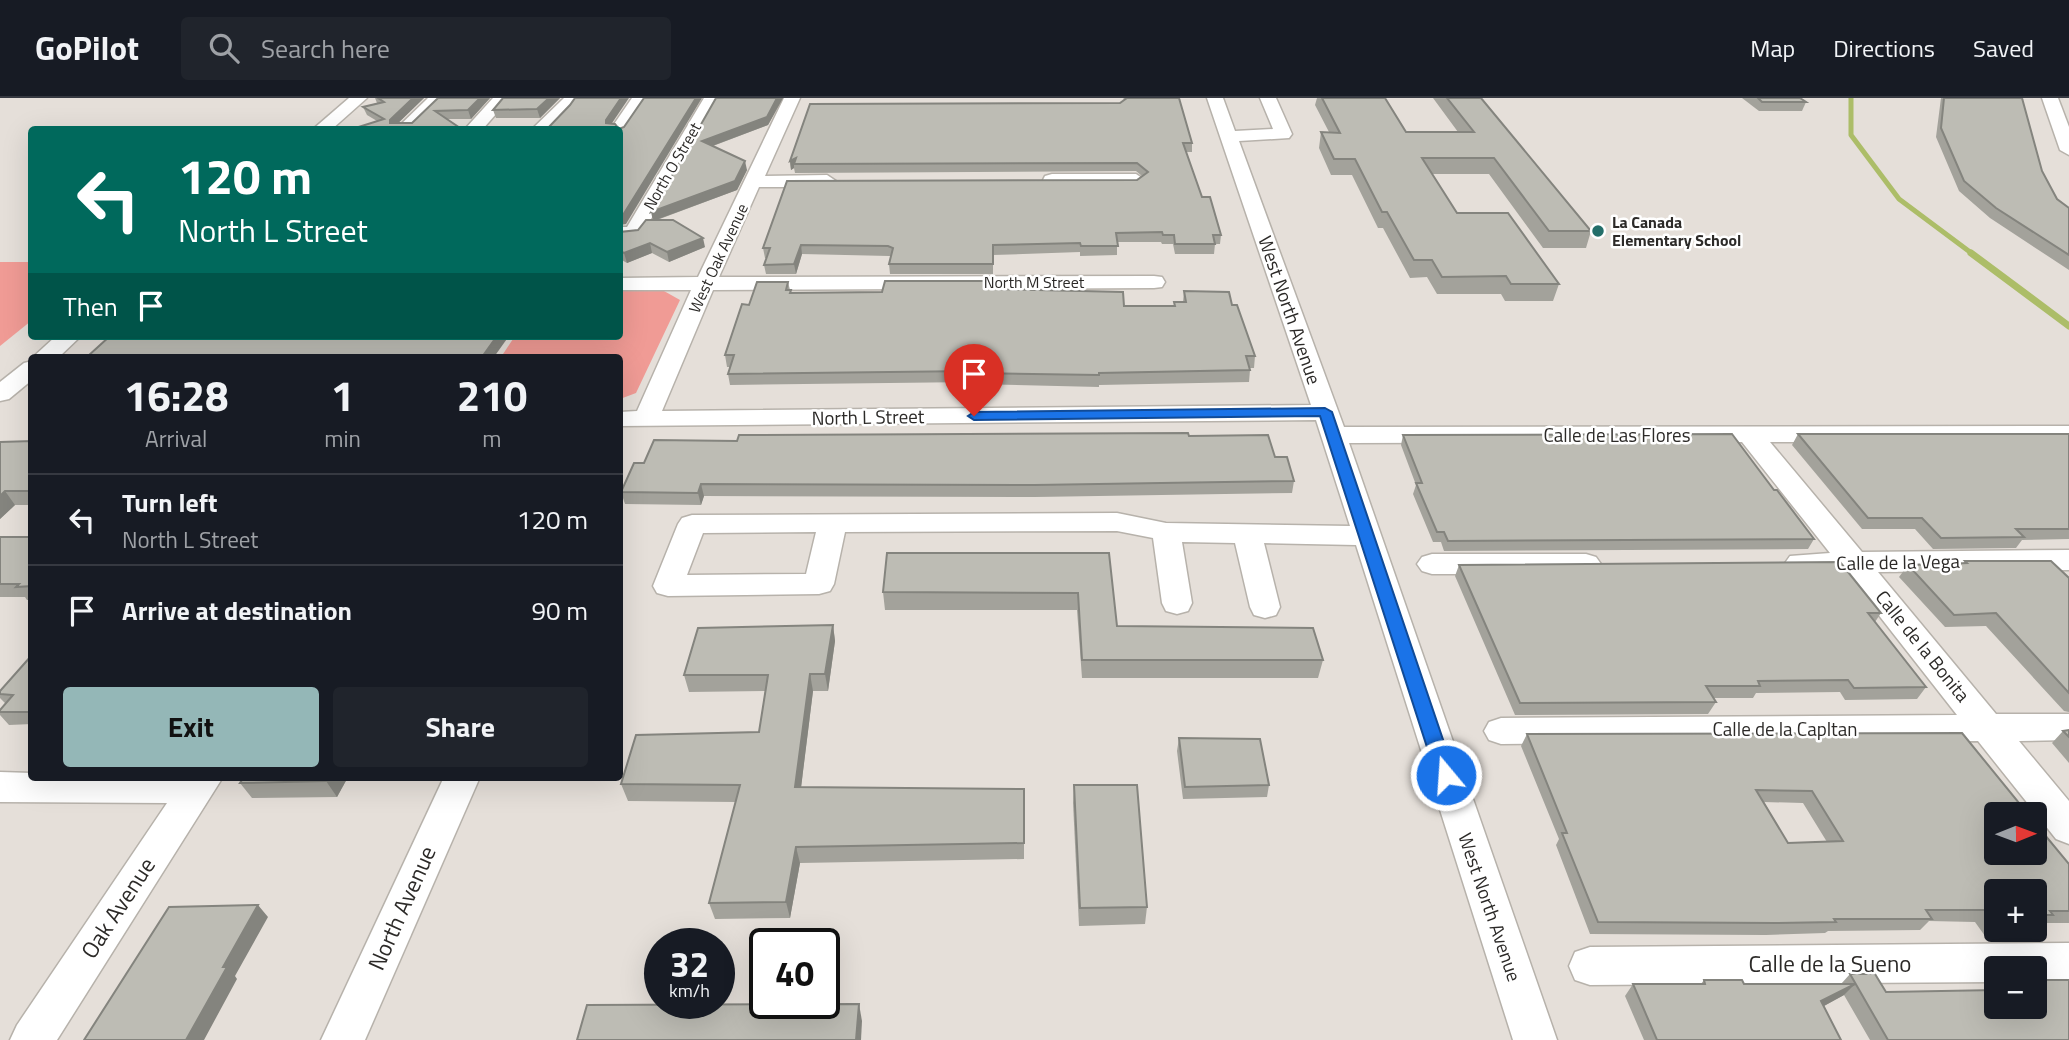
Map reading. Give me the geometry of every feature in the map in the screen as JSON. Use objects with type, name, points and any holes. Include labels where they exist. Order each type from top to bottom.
[{"type":"street","points":[[325,126],[359,98]]},
{"type":"street","points":[[407,126],[437,98]]},
{"type":"street","points":[[476,126],[502,98]]},
{"type":"street","points":[[544,126],[573,98]]},
{"type":"street","points":[[621,126],[640,98]]},
{"type":"street","name":"North O Street","points":[[626,233],[712,98]]},
{"type":"street","name":"West North Avenue","points":[[1215,98],[1329,424],[1535,1040]]},
{"type":"street","points":[[1228,136],[1283,134],[1268,98]]},
{"type":"street","points":[[2050,98],[2069,150]]},
{"type":"street","name":"West Oak Avenue","points":[[646,419],[705,284],[753,182],[795,102]]},
{"type":"street","points":[[1040,180],[1136,180]]},
{"type":"street","points":[[753,182],[849,181]]},
{"type":"street","name":"North M Street","points":[[623,284],[1154,282]]},
{"type":"street","points":[[49,354],[65,340]]},
{"type":"street","points":[[0,394],[28,371]]},
{"type":"street","name":"North L Street","points":[[623,419],[1329,424]]},
{"type":"street","name":"Calle de Las Flores","points":[[1329,424],[1749,435],[2069,434]]},
{"type":"street","name":"Calle de la Bonita","points":[[1749,435],[1990,727],[2069,828]]},
{"type":"street","points":[[833,523],[819,584],[668,586],[692,524],[833,523],[1117,522],[1166,532],[1366,536]]},
{"type":"street","points":[[1166,532],[1177,603]]},
{"type":"street","points":[[1248,535],[1265,607]]},
{"type":"street","name":"Calle de la Vega","points":[[1773,563],[2069,560]]},
{"type":"street","points":[[1432,564],[1610,564]]},
{"type":"street","name":"Calle de la Capltan","points":[[1501,731],[2069,727]]},
{"type":"street","name":"North Avenue","points":[[343,1040],[460,781]]},
{"type":"street","points":[[0,787],[201,783]]},
{"type":"street","name":"Oak Avenue","points":[[32,1040],[201,783]]},
{"type":"street","name":"Calle de la Sueno","points":[[1590,966],[2069,962]]},
{"type":"shaded area","points":[[0,262],[28,262],[28,323],[0,346]]},
{"type":"shaded area","points":[[623,291],[664,291],[680,300],[636,393],[623,398],[623,354],[503,354],[512,340],[623,340]]},
{"type":"building","points":[[378,98],[413,98],[390,120],[390,123],[412,123],[438,98],[480,98],[468,110],[435,111],[457,126],[362,126],[384,119],[363,107],[384,102]]},
{"type":"building","points":[[503,98],[549,98],[537,109],[493,110]]},
{"type":"building","points":[[575,98],[621,98],[606,120],[606,123],[617,126],[550,126]]},
{"type":"building","points":[[644,98],[696,98],[623,215],[623,127]]},
{"type":"building","points":[[716,98],[777,98],[767,117],[702,141],[745,161],[735,181],[651,212]]},
{"type":"building","points":[[1127,98],[1179,98],[1192,143],[1183,143],[1202,197],[1210,197],[1221,235],[1213,235],[1215,244],[1175,244],[1174,235],[1163,235],[1162,232],[1116,233],[1118,246],[1081,246],[1080,243],[993,245],[993,264],[889,264],[893,248],[888,246],[801,245],[794,264],[764,265],[770,248],[763,248],[787,181],[1137,180],[1148,172],[1137,163],[794,164],[796,158],[790,161],[810,104],[1120,103]]},
{"type":"building","points":[[1322,98],[1385,98],[1406,132],[1474,132],[1447,98],[1481,98],[1591,231],[1549,231],[1494,158],[1422,158],[1457,213],[1508,213],[1559,284],[1511,284],[1506,276],[1442,277],[1432,260],[1414,260],[1387,212],[1382,212],[1355,159],[1334,159],[1321,132],[1340,133]]},
{"type":"building","points":[[1758,98],[1800,98],[1806,102],[1762,102]]},
{"type":"building","points":[[1944,98],[2022,98],[2042,171],[2057,199],[2069,208],[2069,255],[1996,208],[1964,181],[1941,128]]},
{"type":"building","points":[[646,220],[673,220],[703,238],[667,252],[650,243],[623,252],[623,232],[638,230]]},
{"type":"building","points":[[885,281],[993,281],[993,289],[1123,292],[1124,306],[1175,306],[1174,302],[1186,302],[1184,291],[1229,292],[1232,305],[1237,305],[1255,356],[1246,356],[1250,370],[1099,375],[973,371],[728,374],[734,355],[725,355],[742,304],[749,305],[757,282],[788,282],[786,290],[791,290],[790,293],[882,292]]},
{"type":"building","points":[[106,340],[494,340],[484,354],[90,354]]},
{"type":"building","points":[[1732,434],[1814,539],[1448,541],[1444,532],[1437,532],[1416,483],[1422,483],[1403,435]]},
{"type":"building","points":[[1798,434],[2069,434],[2069,529],[2016,529],[2024,537],[1941,538],[1922,518],[1868,518]]},
{"type":"building","points":[[739,435],[1268,435],[1275,457],[1287,457],[1294,481],[1035,485],[701,484],[698,493],[623,492],[634,463],[644,463],[654,440],[737,441]]},
{"type":"building","points":[[28,441],[28,491],[5,491],[0,496],[0,442]]},
{"type":"building","points":[[0,537],[28,537],[28,586],[0,584]]},
{"type":"building","points":[[887,553],[1109,553],[1117,626],[1313,628],[1323,660],[1082,660],[1078,593],[883,592]]},
{"type":"building","points":[[1965,561],[2051,561],[2069,578],[2069,693],[1996,613],[1954,615],[1908,565],[1967,563]]},
{"type":"building","points":[[1840,562],[1881,613],[1868,613],[1926,687],[1854,688],[1848,680],[1758,681],[1760,686],[1706,686],[1716,702],[1520,703],[1459,565]]},
{"type":"building","points":[[833,625],[825,674],[810,674],[795,787],[1024,789],[1024,843],[796,847],[786,902],[709,903],[740,785],[621,784],[636,735],[759,732],[768,675],[684,675],[698,628]]},
{"type":"building","points":[[28,660],[28,712],[0,712],[13,695],[0,694]]},
{"type":"building","points":[[1962,733],[2018,802],[1984,802],[1984,865],[2047,865],[2048,839],[2069,864],[2069,911],[2050,911],[2053,915],[2047,915],[2047,879],[1984,879],[1984,910],[1926,910],[1932,919],[1834,919],[1836,922],[1775,923],[1598,922],[1562,833],[1567,833],[1527,734]],"holes":[[[1756,790],[1812,791],[1843,841],[1788,843]]]},
{"type":"building","points":[[1179,738],[1260,739],[1269,785],[1185,787]]},
{"type":"building","points":[[241,781],[326,781],[240,783]]},
{"type":"building","points":[[1074,785],[1137,785],[1147,907],[1080,908]]},
{"type":"building","points":[[258,905],[186,1040],[84,1040],[169,907]]},
{"type":"building","points":[[1850,974],[1875,974],[1886,992],[1984,990],[1984,1019],[2047,1019],[2047,980],[2069,980],[2069,1040],[1888,1040]]},
{"type":"building","points":[[1704,980],[1742,980],[1744,984],[1855,984],[1821,1001],[1841,1040],[1657,1040],[1633,984],[1705,984]]},
{"type":"building","points":[[735,1004],[749,1004],[749,1019],[840,1019],[840,1004],[859,1004],[856,1040],[577,1040],[587,1005],[644,1005],[644,1019],[735,1019]]},
{"type":"waterway","points":[[1851,98],[1851,135],[1899,199],[1974,255]]},
{"type":"waterway","points":[[1971,253],[2069,326]]},
{"type":"place","name":"La Canada Elementary School","points":[[1598,231]]},
{"type":"route","points":[[974,416],[1325,412],[1446,775]]}]
